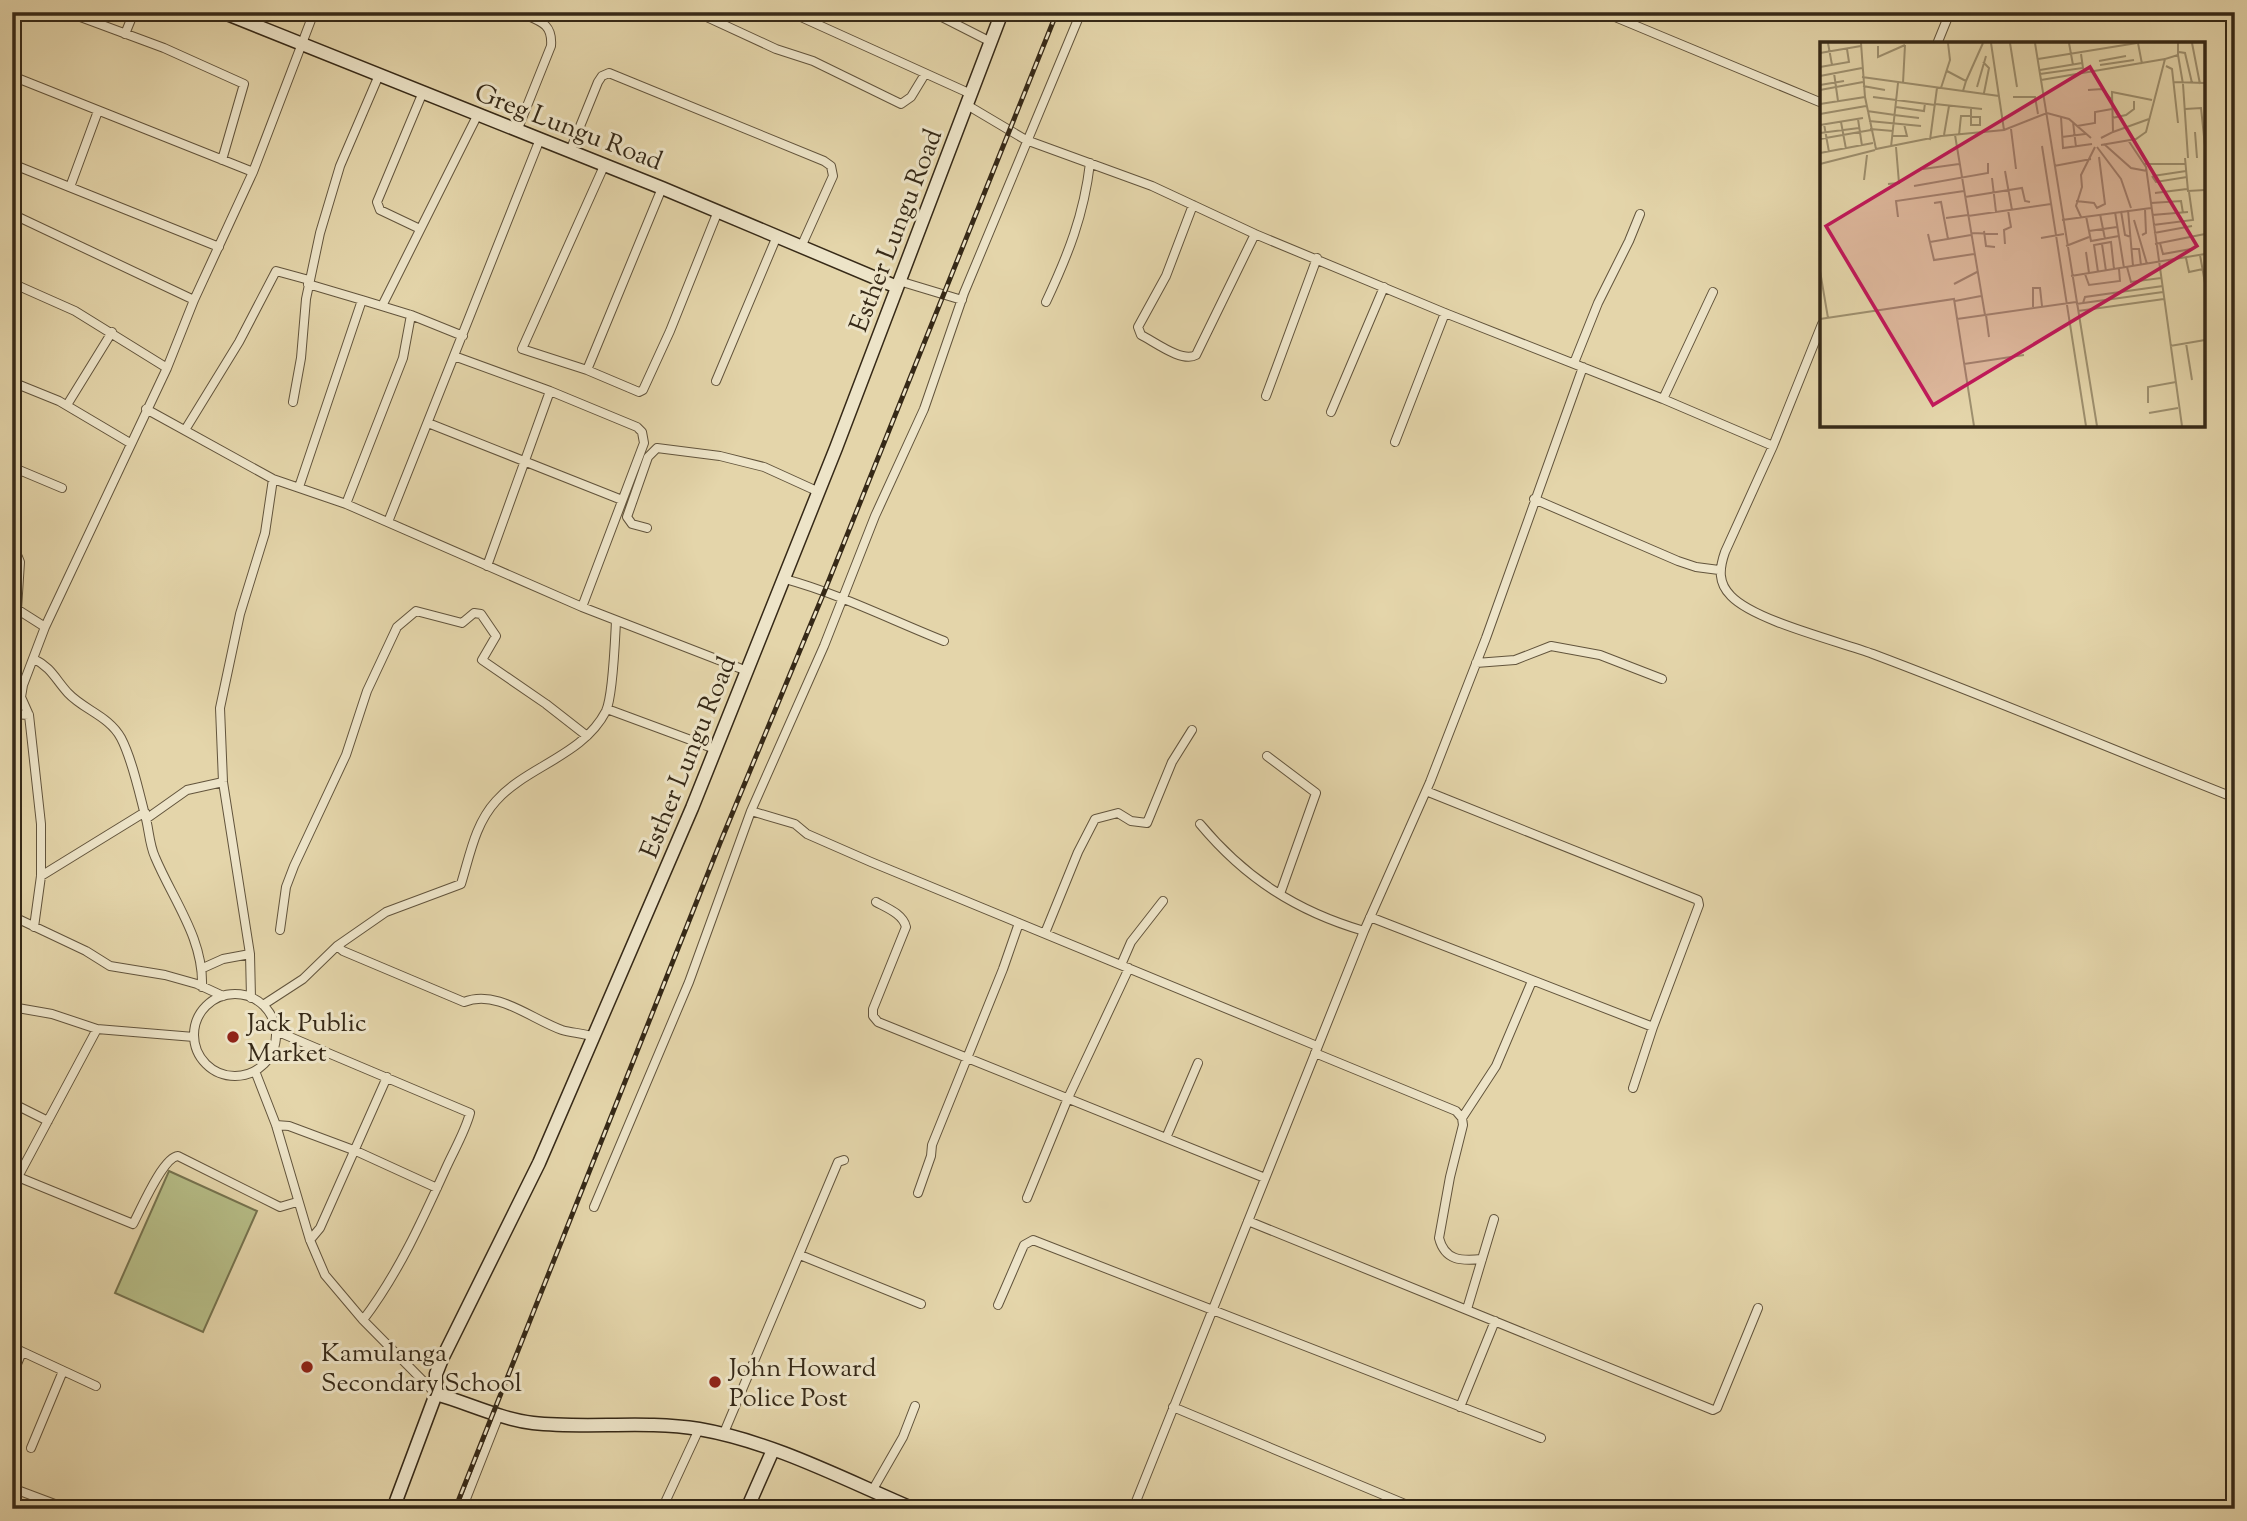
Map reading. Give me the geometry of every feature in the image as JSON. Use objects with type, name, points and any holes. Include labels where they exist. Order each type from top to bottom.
[{"type":"street","points":[[67,12],[164,48],[244,84],[222,160]]},
{"type":"street","points":[[125,34],[134,12]]},
{"type":"street","name":"Greg Lungu Road","points":[[222,12],[898,284]]},
{"type":"street","points":[[34,927],[41,876],[41,824],[29,715],[21,696],[23,685],[44,627],[167,368],[194,300],[253,172],[314,12]]},
{"type":"street","points":[[517,131],[551,46],[552,33],[550,28],[519,12]]},
{"type":"street","points":[[696,12],[776,49],[831,69],[901,104],[911,97],[925,75]]},
{"type":"street","points":[[790,12],[925,75],[969,99],[1026,140],[1193,205],[1255,234],[1445,313],[1663,399],[1773,446]]},
{"type":"street","points":[[932,12],[991,42]]},
{"type":"street","name":"Esther Lungu Road","points":[[393,1509],[436,1394],[436,1374],[442,1359],[539,1163],[785,579],[1002,12]]},
{"type":"street","points":[[594,1207],[688,982],[751,811],[843,598],[875,516],[924,409],[962,300],[1081,12]]},
{"type":"street","points":[[1603,12],[1820,102]]},
{"type":"street","points":[[1938,42],[1950,12]]},
{"type":"street","points":[[570,151],[598,82],[602,76],[609,73],[824,161],[831,166],[833,176],[802,247]]},
{"type":"street","points":[[293,402],[301,358],[302,324],[320,233],[340,166],[379,75]]},
{"type":"street","points":[[12,76],[253,172]]},
{"type":"street","points":[[420,229],[380,210],[377,202],[422,92]]},
{"type":"street","points":[[70,187],[98,111]]},
{"type":"street","points":[[382,306],[477,116]]},
{"type":"street","points":[[388,522],[540,139]]},
{"type":"street","points":[[12,163],[219,247]]},
{"type":"street","points":[[1046,302],[1075,236],[1090,163]]},
{"type":"street","points":[[604,166],[522,349],[587,370],[639,392],[646,388],[718,211]]},
{"type":"street","points":[[587,370],[662,188]]},
{"type":"street","points":[[1193,205],[1166,276],[1138,327],[1141,335],[1172,351],[1189,358],[1196,355],[1255,234]]},
{"type":"street","points":[[12,214],[194,300]]},
{"type":"street","points":[[1573,363],[1640,214]]},
{"type":"street","points":[[716,381],[777,236]]},
{"type":"street","points":[[1266,396],[1317,258]]},
{"type":"street","points":[[185,430],[239,342],[276,271],[411,315],[463,336]]},
{"type":"street","points":[[898,284],[962,300]]},
{"type":"street","points":[[14,287],[75,311],[167,368]]},
{"type":"street","points":[[1331,412],[1384,287]]},
{"type":"street","points":[[1663,399],[1713,292]]},
{"type":"street","points":[[299,487],[362,300]]},
{"type":"street","points":[[1395,442],[1445,313]]},
{"type":"street","points":[[346,504],[403,358],[411,315]]},
{"type":"street","points":[[1820,329],[1719,570],[1730,595],[1760,614],[1885,659],[2235,798]]},
{"type":"street","points":[[67,405],[112,332]]},
{"type":"street","points":[[454,356],[550,391],[637,427],[642,432],[644,443],[582,607]]},
{"type":"street","points":[[1133,1509],[1364,931],[1426,791],[1476,663],[1583,367]]},
{"type":"street","points":[[12,382],[67,405],[130,443]]},
{"type":"street","points":[[487,566],[550,391]]},
{"type":"street","points":[[146,409],[273,479],[346,504],[582,607],[747,671]]},
{"type":"street","points":[[428,423],[622,500]]},
{"type":"street","points":[[647,528],[632,524],[627,517],[648,457],[657,448],[720,456],[764,467],[819,492]]},
{"type":"street","points":[[12,467],[62,488]]},
{"type":"street","points":[[251,998],[250,954],[223,782],[220,708],[240,614],[265,533],[273,479]]},
{"type":"street","points":[[1534,499],[1678,561],[1719,570]]},
{"type":"street","points":[[12,553],[20,562],[15,608],[44,627]]},
{"type":"street","points":[[785,579],[825,590],[870,612],[944,641]]},
{"type":"street","points":[[280,930],[286,887],[293,866],[346,755],[367,691],[397,627],[416,611],[462,623],[474,613],[481,614],[496,636],[482,660],[587,736]]},
{"type":"street","points":[[263,1005],[303,979],[337,946],[386,912],[461,884],[473,840],[495,802],[509,788],[587,736],[607,709],[616,621]]},
{"type":"street","points":[[1476,663],[1515,660],[1551,646],[1600,655],[1662,679]]},
{"type":"street","points":[[34,659],[52,671],[75,700],[106,719],[125,748],[154,854],[197,945],[203,968],[202,987]]},
{"type":"street","points":[[607,709],[715,749]]},
{"type":"street","points":[[12,715],[29,715]]},
{"type":"street","points":[[1045,933],[1078,852],[1095,820],[1118,813],[1131,821],[1147,823],[1172,762],[1192,730]]},
{"type":"street","points":[[1267,756],[1316,793],[1280,894]]},
{"type":"street","points":[[41,876],[187,790],[223,782]]},
{"type":"street","points":[[1426,791],[1698,900],[1699,905],[1633,1088]]},
{"type":"street","points":[[751,811],[795,824],[807,834],[1125,966],[1455,1111],[1462,1118],[1463,1125],[1439,1238],[1441,1248],[1455,1258],[1482,1259]]},
{"type":"street","points":[[1200,824],[1235,861],[1302,909],[1364,931]]},
{"type":"street","points":[[1027,1198],[1142,926],[1163,901]]},
{"type":"street","points":[[876,902],[905,920],[906,927],[873,1009],[873,1016],[878,1022],[1265,1178]]},
{"type":"street","points":[[12,916],[86,951],[110,967],[165,975],[223,996]]},
{"type":"street","points":[[1370,917],[1653,1027]]},
{"type":"street","points":[[918,1192],[932,1156],[932,1145],[1019,923]]},
{"type":"street","points":[[337,946],[343,951],[464,1002],[478,996],[500,1002],[564,1031],[580,1032],[594,1037]]},
{"type":"street","points":[[203,968],[223,959],[250,954]]},
{"type":"street","points":[[1462,1118],[1496,1066],[1532,981]]},
{"type":"street","points":[[241,995],[251,998],[263,1005],[272,1017],[276,1031],[274,1050],[255,1072],[232,1076],[216,1072],[199,1056],[194,1037],[195,1023],[212,1000],[241,995]]},
{"type":"street","points":[[12,1007],[52,1014],[97,1030],[194,1037]]},
{"type":"street","points":[[12,1188],[97,1030]]},
{"type":"street","points":[[276,1031],[470,1113],[437,1188],[395,1272],[363,1320]]},
{"type":"street","points":[[1166,1138],[1198,1063]]},
{"type":"street","points":[[255,1072],[276,1125],[310,1240],[325,1275],[363,1320],[436,1394],[533,1423],[699,1429],[773,1450],[914,1509]]},
{"type":"street","points":[[310,1240],[320,1228],[387,1077]]},
{"type":"street","points":[[12,1103],[48,1121]]},
{"type":"street","points":[[276,1125],[289,1126],[356,1151],[437,1188]]},
{"type":"street","points":[[18,1177],[133,1224],[169,1159],[174,1156],[280,1207],[297,1202]]},
{"type":"street","points":[[723,1435],[838,1162],[844,1160]]},
{"type":"street","points":[[1466,1309],[1494,1219]]},
{"type":"street","points":[[1248,1221],[1713,1410],[1717,1408],[1758,1308]]},
{"type":"street","points":[[998,1305],[1024,1245],[1033,1240],[1541,1438]]},
{"type":"street","points":[[800,1255],[921,1304]]},
{"type":"street","points":[[1460,1407],[1495,1321]]},
{"type":"street","points":[[12,1347],[96,1386]]},
{"type":"street","points":[[12,1376],[22,1352]]},
{"type":"street","points":[[31,1448],[63,1371]]},
{"type":"street","points":[[872,1491],[903,1437],[915,1406]]},
{"type":"street","points":[[1173,1407],[1417,1509]]},
{"type":"street","points":[[462,1509],[499,1415]]},
{"type":"street","points":[[662,1509],[699,1429]]},
{"type":"street","points":[[747,1509],[773,1450]]},
{"type":"street","points":[[12,1488],[68,1509]]},
{"type":"green space","points":[[169,1171],[257,1211],[203,1332],[115,1293]]},
{"type":"railway","points":[[455,1509],[720,843],[825,590],[1057,12]]},
{"type":"place","name":"Jack Public Market","points":[[233,1037]]},
{"type":"place","name":"Kamulanga Secondary School","points":[[307,1367]]},
{"type":"place","name":"John Howard Police Post","points":[[715,1382]]}]
